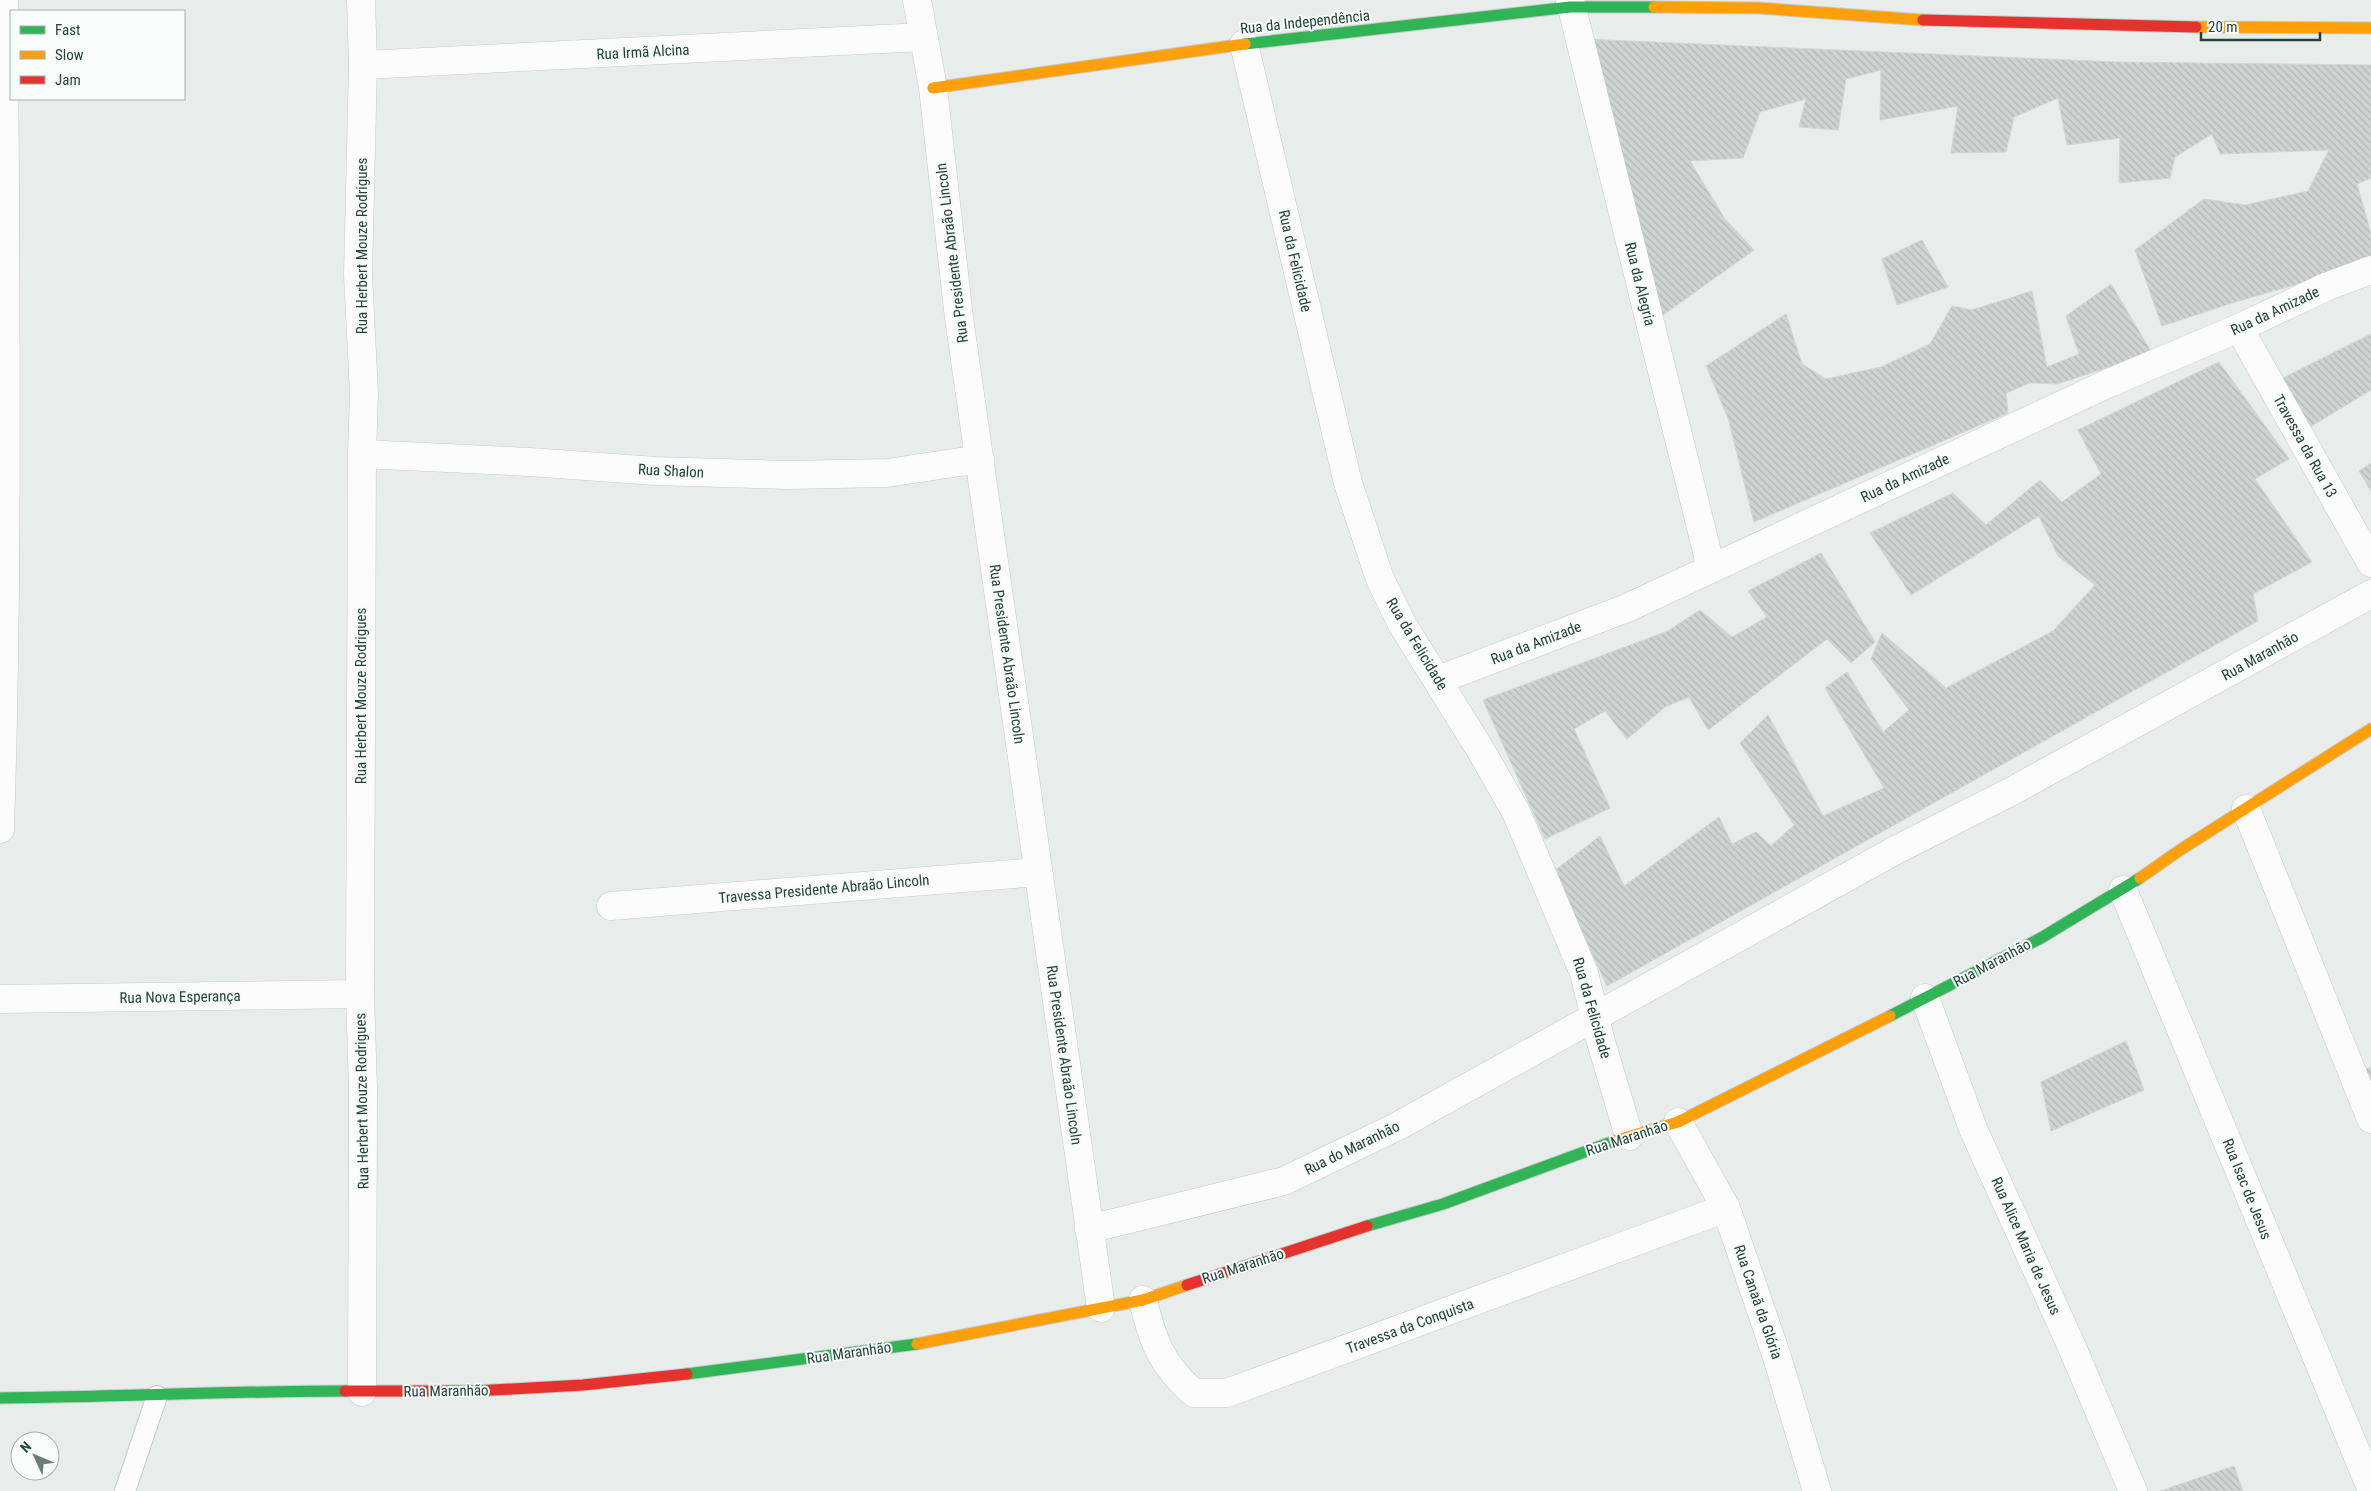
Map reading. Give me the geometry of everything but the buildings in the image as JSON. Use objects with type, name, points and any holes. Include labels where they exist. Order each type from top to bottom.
[{"type":"main road","name":"Rua da Independência","points":[[933,88],[1244,44],[1570,4],[1758,8],[1921,20],[2086,26],[2371,28]]},
{"type":"main road","name":"Rua Maranhão","points":[[0,1398],[157,1396],[247,1391],[475,1391],[573,1385],[712,1371],[912,1344],[1142,1300],[1305,1245],[1443,1204],[1629,1136],[1678,1122],[1926,998],[2025,946],[2123,890],[2180,850],[2371,729]]},
{"type":"street","points":[[0,829],[3,737],[6,413],[4,0]]},
{"type":"street","name":"Rua Herbert Mouze Rodrigues","points":[[361,0],[363,66],[358,275],[364,393],[362,454],[360,994],[363,1088],[362,1392]]},
{"type":"street","name":"Rua Presidente Abraão Lincoln","points":[[917,0],[933,88],[959,318],[1101,1308]]},
{"type":"street","name":"Rua da Alegria","points":[[1570,4],[1711,568]]},
{"type":"street","name":"Rua Irmã Alcina","points":[[363,66],[923,37]]},
{"type":"street","name":"Rua da Felicidade","points":[[1244,44],[1348,483],[1380,579],[1402,624],[1438,680],[1516,812],[1584,973],[1594,1017],[1629,1136]]},
{"type":"street","name":"Rua da Amizade","points":[[1438,680],[1627,608],[2100,387],[2239,328],[2328,286],[2371,270]]},
{"type":"street","name":"Travessa da Rua 13","points":[[2239,328],[2371,563]]},
{"type":"street","name":"Rua Shalon","points":[[362,454],[530,462],[655,471],[788,475],[887,473],[980,459]]},
{"type":"street","name":"Rua Maranhão","points":[[1594,1017],[1894,851],[2014,790],[2371,594]]},
{"type":"street","points":[[2246,809],[2371,1119]]},
{"type":"street","name":"Travessa Presidente Abraão Lincoln","points":[[611,906],[1038,872]]},
{"type":"street","name":"Rua Isac de Jesus","points":[[2123,890],[2371,1488]]},
{"type":"street","name":"Rua Nova Esperança","points":[[0,999],[360,994]]},
{"type":"street","name":"Rua Alice Maria de Jesus","points":[[1926,998],[1974,1131],[2072,1347],[2133,1491]]},
{"type":"street","name":"Rua do Maranhão","points":[[1089,1230],[1284,1181],[1398,1126],[1594,1017]]},
{"type":"street","name":"Rua Canaã da Glória","points":[[1678,1122],[1726,1208],[1777,1356],[1817,1491]]},
{"type":"street","name":"Travessa da Conquista","points":[[1142,1300],[1150,1332],[1157,1349],[1178,1380],[1194,1393],[1227,1393],[1726,1208]]},
{"type":"lane","points":[[125,1491],[157,1396]]},
{"type":"traffic: fast","points":[[1245,44],[1570,7],[1654,7]]},
{"type":"traffic: fast","points":[[1890,1016],[2041,938],[2140,878]]},
{"type":"traffic: fast","points":[[1367,1226],[1443,1204],[1617,1140]]},
{"type":"traffic: fast","points":[[687,1374],[917,1344]]},
{"type":"traffic: fast","points":[[0,1398],[345,1391]]},
{"type":"traffic: slow","points":[[1654,7],[1758,8],[1923,20]]},
{"type":"traffic: slow","points":[[2196,27],[2371,28]]},
{"type":"traffic: slow","points":[[933,88],[1245,44]]},
{"type":"traffic: slow","points":[[2140,878],[2180,850],[2371,729]]},
{"type":"traffic: slow","points":[[1617,1140],[1678,1122],[1890,1016]]},
{"type":"traffic: slow","points":[[917,1344],[1143,1300],[1187,1285]]},
{"type":"traffic: jam","points":[[1923,20],[2196,27]]},
{"type":"traffic: jam","points":[[1187,1285],[1367,1226]]},
{"type":"traffic: jam","points":[[345,1391],[475,1391],[583,1385],[687,1374]]}]
